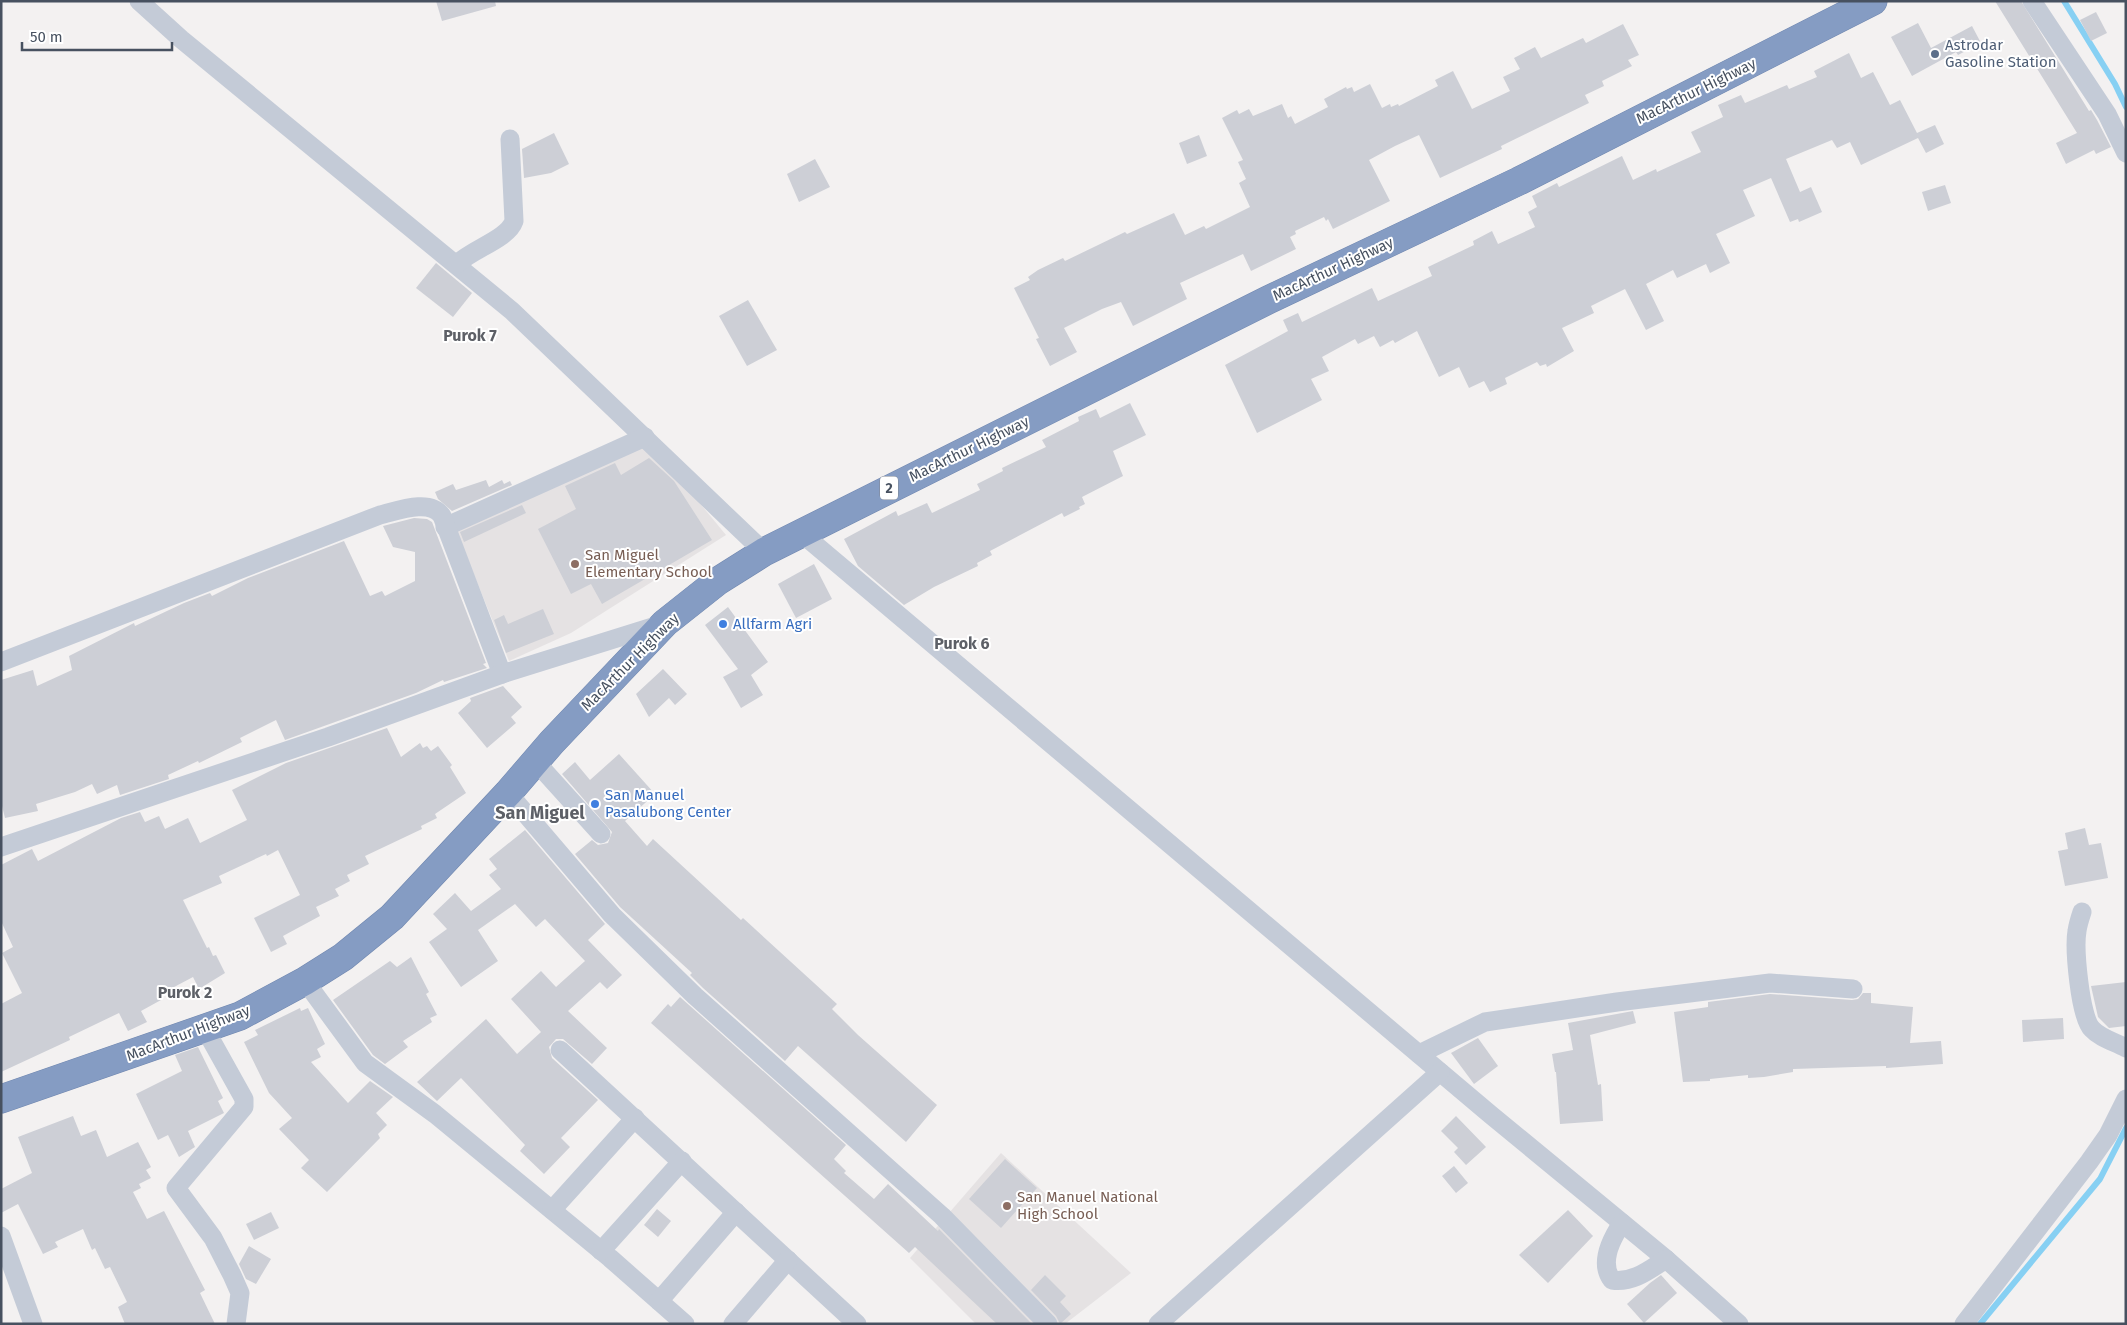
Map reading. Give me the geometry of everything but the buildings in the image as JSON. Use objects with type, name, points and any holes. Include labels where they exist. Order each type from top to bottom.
[{"type":"highway","name":"MacArthur Highway","points":[[1,1098],[240,1016],[305,981],[342,957],[392,917],[508,793],[632,655],[665,623],[718,581],[764,552],[800,532],[1268,300],[1519,181],[1873,1]]},
{"type":"street","points":[[139,1],[196,52],[512,311],[764,552]]},
{"type":"street","points":[[2032,1],[2107,114],[2126,153]]},
{"type":"street","points":[[456,264],[473,250],[504,235],[512,227],[514,221],[510,140]]},
{"type":"street","points":[[445,527],[645,437]]},
{"type":"street","points":[[1,662],[380,515],[426,507],[439,512],[502,674]]},
{"type":"street","points":[[800,532],[1440,1072],[1666,1259],[1739,1324]]},
{"type":"street","points":[[1,847],[328,737],[502,674],[665,623]]},
{"type":"street","points":[[536,761],[601,834]]},
{"type":"street","points":[[508,793],[612,915],[695,996],[942,1216],[1048,1324]]},
{"type":"street","points":[[2082,912],[2077,931],[2077,969],[2086,1021],[2098,1034],[2126,1048]]},
{"type":"street","points":[[305,981],[365,1063],[435,1114],[601,1251],[685,1324]]},
{"type":"street","points":[[1419,1054],[1485,1022],[1598,1005],[1770,983],[1853,989]]},
{"type":"street","points":[[205,1029],[244,1099],[244,1107],[180,1180],[176,1188],[213,1238],[240,1293],[236,1324]]},
{"type":"street","points":[[560,1050],[858,1324]]},
{"type":"street","points":[[1158,1324],[1440,1072]]},
{"type":"street","points":[[1964,1324],[2013,1263],[2108,1135],[2126,1099]]},
{"type":"street","points":[[552,1210],[635,1118]]},
{"type":"street","points":[[601,1251],[682,1161]]},
{"type":"street","points":[[659,1301],[736,1212]]},
{"type":"street","points":[[1622,1223],[1611,1240],[1607,1271],[1612,1280],[1636,1278],[1666,1259]]},
{"type":"street","points":[[1,1236],[33,1324]]},
{"type":"street","points":[[733,1324],[788,1260]]},
{"type":"shaded area","name":"San Miguel Elementary School","points":[[646,438],[726,535],[571,633],[509,661],[455,528]]},
{"type":"shaded area","name":"San Manuel National High School","points":[[1001,1153],[1131,1273],[1065,1324],[976,1324],[910,1258]]},
{"type":"waterway","points":[[2064,1],[2115,84],[2126,107]]},
{"type":"waterway","points":[[1980,1324],[2100,1179],[2126,1128]]},
{"type":"place","name":"Astrodar Gasoline Station","points":[[1935,54]]},
{"type":"place","name":"San Miguel Elementary School","points":[[575,564]]},
{"type":"place","name":"Allfarm Agri","points":[[723,624]]},
{"type":"place","name":"San Manuel Pasalubong Center","points":[[595,804]]},
{"type":"place","name":"San Manuel National High School","points":[[1007,1206]]},
{"type":"district","name":"Purok 7","points":[[470,335]]},
{"type":"district","name":"Purok 6","points":[[962,643]]},
{"type":"district","name":"San Miguel","points":[[540,813]]},
{"type":"district","name":"Purok 2","points":[[185,992]]}]
